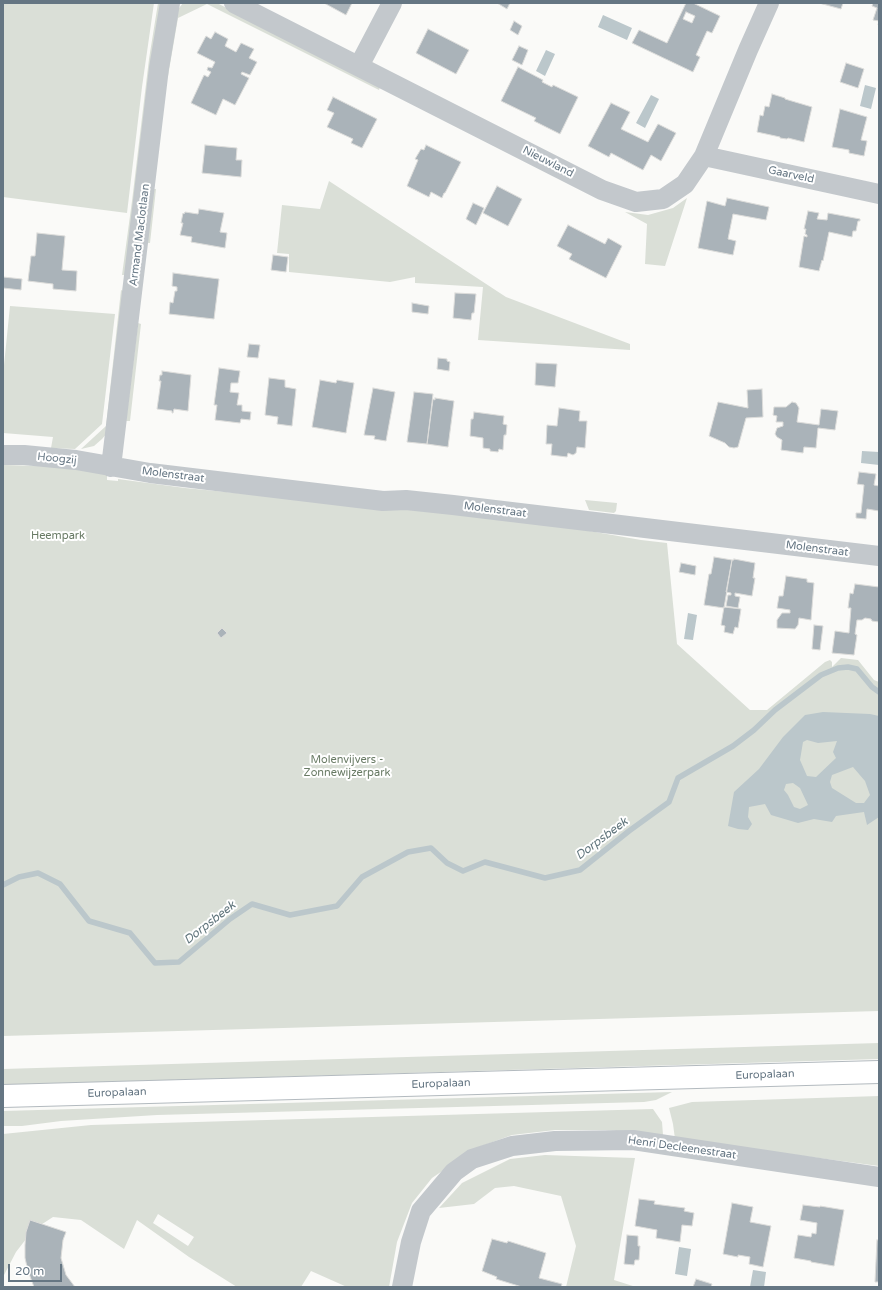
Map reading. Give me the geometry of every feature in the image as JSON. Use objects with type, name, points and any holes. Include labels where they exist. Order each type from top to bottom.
[{"type":"main road","name":"Europalaan","points":[[3,1096],[879,1072]]},
{"type":"street","name":"Armand Maclotlaan","points":[[111,467],[159,68],[170,3]]},
{"type":"street","name":"Nieuwland","points":[[234,3],[602,190],[636,202],[663,199],[685,184],[704,156],[769,3]]},
{"type":"street","points":[[359,66],[392,3]]},
{"type":"street","name":"Gaarveld","points":[[704,156],[879,194]]},
{"type":"street","name":"Hoogzij","points":[[3,455],[24,455],[76,460],[111,467]]},
{"type":"street","name":"Molenstraat","points":[[111,467],[383,501],[406,500],[437,503],[879,556]]},
{"type":"street","name":"Henri Decleenestraat","points":[[402,1287],[411,1242],[421,1211],[454,1172],[472,1159],[512,1146],[555,1141],[633,1140],[879,1177]]},
{"type":"green space","points":[[3,3],[154,3],[127,213],[3,197]]},
{"type":"green space","points":[[158,3],[161,3],[126,275],[122,275],[149,59]]},
{"type":"green space","points":[[183,3],[217,3],[380,87],[379,90],[207,4],[178,18],[168,76],[166,76],[176,12]]},
{"type":"green space","points":[[329,181],[506,297],[630,344],[630,350],[478,340],[483,287],[415,283],[415,277],[390,282],[289,272],[289,254],[277,253],[282,205],[320,209]]},
{"type":"green space","points":[[153,189],[156,189],[150,243],[146,243]]},
{"type":"green space","points":[[687,198],[665,266],[645,264],[647,224],[625,212],[648,215],[673,208]]},
{"type":"green space","points":[[121,290],[125,292],[108,432],[94,446],[81,449],[106,426]]},
{"type":"green space","points":[[10,306],[115,314],[102,424],[75,449],[51,448],[53,437],[3,433],[3,375]]},
{"type":"green space","points":[[138,323],[141,324],[130,421],[126,421]]},
{"type":"green space","name":"Molenvijvers - Zonnewijzerpark","points":[[4,465],[43,466],[89,470],[107,475],[107,480],[118,481],[118,479],[185,488],[544,523],[641,540],[667,543],[677,644],[750,710],[767,710],[825,662],[830,660],[832,662],[832,667],[841,658],[858,660],[874,680],[879,682],[879,1011],[3,1036]]},
{"type":"green space","points":[[585,500],[617,503],[616,511],[614,513],[589,510]]},
{"type":"green space","points":[[879,1043],[879,1059],[3,1085],[3,1069]]},
{"type":"green space","points":[[672,1092],[656,1100],[644,1102],[157,1115],[61,1121],[22,1126],[3,1126],[3,1111]]},
{"type":"green space","points":[[879,1096],[879,1166],[675,1139],[669,1108],[692,1102]]},
{"type":"green space","points":[[653,1109],[662,1122],[663,1135],[605,1130],[555,1130],[512,1135],[476,1148],[432,1178],[412,1203],[397,1242],[389,1287],[347,1287],[311,1271],[301,1287],[237,1287],[189,1257],[137,1220],[124,1249],[81,1220],[53,1217],[33,1230],[16,1252],[3,1277],[3,1134],[91,1125]],"holes":[[[158,1214],[194,1237],[188,1246],[153,1223]]]},
{"type":"green space","points":[[545,1155],[635,1158],[614,1280],[636,1287],[566,1287],[576,1246],[561,1196],[514,1186],[495,1188],[474,1204],[439,1208],[462,1183],[510,1159]]},
{"type":"shaded area","points":[[603,15],[632,28],[627,40],[598,27]]},
{"type":"shaded area","points":[[546,50],[555,54],[545,76],[536,71]]},
{"type":"shaded area","points":[[865,85],[876,88],[871,109],[860,106]]},
{"type":"shaded area","points":[[651,95],[659,99],[645,128],[636,123]]},
{"type":"shaded area","points":[[862,451],[879,452],[879,465],[861,463]]},
{"type":"shaded area","points":[[688,613],[697,615],[693,640],[684,639]]},
{"type":"shaded area","points":[[823,712],[870,714],[879,716],[879,817],[867,825],[864,812],[836,816],[832,822],[814,819],[798,823],[771,815],[765,804],[749,807],[748,817],[752,824],[748,830],[728,826],[734,792],[759,769],[783,737],[805,715]],"holes":[[[807,740],[818,743],[837,741],[833,752],[836,758],[816,777],[807,776],[800,760],[803,742]],[[853,767],[865,781],[870,795],[864,803],[856,803],[832,788],[830,782],[832,775]],[[793,783],[800,788],[808,805],[800,809],[794,807],[784,790],[786,784]]]},
{"type":"shaded area","points":[[679,1247],[691,1249],[687,1276],[675,1274]]},
{"type":"shaded area","points":[[753,1270],[766,1272],[764,1287],[750,1287]]},
{"type":"building","points":[[324,3],[352,3],[346,15]]},
{"type":"building","points":[[497,3],[510,3],[507,9]]},
{"type":"building","points":[[686,3],[693,3],[720,16],[712,33],[707,31],[696,55],[700,57],[693,72],[632,43],[639,30],[667,43]],"holes":[[[686,12],[695,16],[692,23],[683,19]]]},
{"type":"building","points":[[819,3],[824,4],[843,3],[841,9]]},
{"type":"building","points":[[873,3],[879,3],[879,21],[873,20],[877,8],[872,6]]},
{"type":"building","points":[[514,21],[522,26],[518,35],[510,30]]},
{"type":"building","points":[[428,29],[469,50],[456,74],[416,53]]},
{"type":"building","points":[[215,32],[228,39],[225,46],[236,52],[241,43],[254,49],[249,58],[257,62],[250,75],[242,72],[241,74],[249,78],[235,105],[223,99],[216,115],[191,103],[204,75],[208,77],[211,72],[207,70],[208,67],[212,68],[215,62],[197,53],[206,36],[211,39]]},
{"type":"building","points":[[519,46],[528,50],[522,65],[512,60]]},
{"type":"building","points":[[846,63],[864,69],[858,88],[840,82]]},
{"type":"building","points":[[518,67],[543,80],[542,82],[552,87],[553,85],[578,97],[560,134],[534,121],[536,118],[501,101]]},
{"type":"building","points":[[772,94],[812,107],[804,142],[757,132],[760,115],[763,116],[765,106],[769,107]]},
{"type":"building","points":[[333,97],[377,119],[362,148],[351,143],[353,139],[327,127],[334,113],[327,110]]},
{"type":"building","points":[[611,103],[630,112],[621,129],[648,142],[658,124],[676,133],[661,161],[651,155],[643,170],[611,153],[609,157],[588,146]]},
{"type":"building","points":[[840,109],[867,117],[861,140],[867,141],[864,156],[849,153],[849,150],[832,147]]},
{"type":"building","points":[[205,145],[237,148],[236,160],[242,160],[241,177],[202,173]]},
{"type":"building","points":[[426,145],[461,162],[442,198],[431,192],[429,197],[407,186],[418,160],[415,159],[421,149],[424,150]]},
{"type":"building","points":[[497,186],[522,199],[508,226],[483,213]]},
{"type":"building","points":[[727,198],[769,207],[766,220],[733,214],[728,239],[736,241],[733,255],[698,248],[707,201],[725,206]]},
{"type":"building","points":[[473,203],[484,208],[476,225],[466,219]]},
{"type":"building","points":[[199,209],[224,213],[220,232],[227,233],[225,248],[191,242],[192,237],[180,235],[183,223],[181,223],[183,213],[198,214]]},
{"type":"building","points":[[808,211],[819,213],[817,219],[827,220],[828,213],[860,219],[860,221],[858,221],[856,231],[853,231],[852,237],[829,232],[823,261],[822,260],[819,271],[799,267],[804,236],[807,237],[805,234],[806,229],[804,229]]},
{"type":"building","points":[[568,225],[605,244],[608,238],[622,246],[606,278],[569,259],[572,254],[557,246]]},
{"type":"building","points":[[37,233],[65,236],[62,270],[77,271],[76,291],[53,289],[53,284],[28,281],[31,256],[35,256]]},
{"type":"building","points":[[273,255],[288,257],[286,272],[271,270]]},
{"type":"building","points":[[173,273],[219,279],[214,319],[169,314],[170,302],[173,303],[175,291],[177,291],[177,287],[172,286]]},
{"type":"building","points":[[3,277],[22,279],[21,290],[3,288]]},
{"type":"building","points":[[455,293],[476,294],[474,313],[472,313],[471,320],[453,318]]},
{"type":"building","points":[[412,303],[429,306],[428,314],[412,312]]},
{"type":"building","points":[[249,344],[260,345],[258,358],[247,357]]},
{"type":"building","points":[[438,358],[447,359],[447,361],[450,362],[449,371],[437,369]]},
{"type":"building","points":[[536,363],[557,364],[555,387],[535,385]]},
{"type":"building","points":[[219,368],[240,371],[238,383],[231,383],[230,392],[239,393],[237,405],[242,405],[242,411],[251,412],[250,420],[241,419],[240,423],[215,420],[217,405],[214,405]]},
{"type":"building","points":[[162,371],[191,375],[188,411],[174,409],[172,413],[172,411],[157,409],[161,381],[159,381]]},
{"type":"building","points":[[269,378],[285,380],[285,387],[296,389],[292,426],[277,424],[278,417],[265,415]]},
{"type":"building","points":[[320,380],[336,383],[337,380],[354,383],[346,433],[312,427]]},
{"type":"building","points":[[373,388],[395,392],[386,441],[374,439],[375,436],[364,435]]},
{"type":"building","points":[[762,389],[763,417],[746,418],[738,447],[729,447],[725,443],[709,436],[718,402],[748,408],[747,390]]},
{"type":"building","points":[[414,392],[433,394],[427,444],[407,442]]},
{"type":"building","points":[[435,398],[454,401],[448,447],[427,444],[433,399],[435,400]]},
{"type":"building","points":[[792,402],[796,403],[799,408],[797,422],[819,425],[821,409],[838,411],[835,430],[818,428],[816,448],[804,447],[803,453],[781,450],[782,440],[775,434],[777,428],[783,426],[783,422],[776,422],[777,416],[773,415],[774,407],[786,407]]},
{"type":"building","points":[[559,408],[580,411],[579,421],[587,421],[585,448],[577,447],[576,453],[573,455],[568,453],[567,457],[551,455],[552,444],[546,444],[547,425],[557,426]]},
{"type":"building","points":[[474,412],[504,416],[503,424],[507,425],[506,435],[504,435],[503,450],[499,449],[498,452],[490,451],[490,449],[483,448],[483,438],[470,436],[471,419],[473,419]]},
{"type":"building","points":[[859,472],[876,474],[874,485],[879,486],[879,511],[867,509],[866,519],[856,518],[856,513],[861,513],[864,485],[857,484]]},
{"type":"building","points":[[714,557],[732,560],[724,608],[704,605],[709,574],[711,574]]},
{"type":"building","points":[[734,559],[755,563],[753,578],[755,578],[752,596],[735,593],[735,596],[740,597],[738,608],[726,606],[728,595],[731,595],[731,593],[726,592],[732,560]]},
{"type":"building","points":[[681,563],[696,566],[695,575],[679,572]]},
{"type":"building","points":[[786,576],[807,579],[807,582],[814,583],[811,620],[799,618],[798,625],[795,629],[777,628],[777,620],[782,613],[790,613],[790,610],[777,608],[779,596],[783,596]]},
{"type":"building","points":[[855,584],[879,587],[879,622],[865,618],[862,620],[857,620],[855,634],[857,635],[854,655],[832,653],[835,631],[849,633],[851,608],[848,608],[850,593],[853,594]]},
{"type":"building","points":[[724,607],[741,609],[738,628],[735,627],[733,634],[724,632],[725,626],[721,625]]},
{"type":"building","points":[[814,625],[823,626],[820,650],[812,649]]},
{"type":"building","points":[[222,628],[227,633],[221,638],[217,633]]},
{"type":"building","points":[[639,1199],[655,1201],[654,1204],[685,1208],[684,1211],[694,1213],[692,1226],[682,1225],[680,1242],[656,1238],[657,1230],[635,1226]]},
{"type":"building","points":[[732,1203],[753,1207],[750,1222],[771,1226],[763,1267],[749,1264],[750,1257],[738,1255],[738,1257],[723,1254]]},
{"type":"building","points":[[803,1205],[844,1210],[834,1266],[794,1258],[798,1235],[811,1237],[812,1233],[816,1234],[817,1223],[800,1220]]},
{"type":"building","points":[[30,1220],[66,1232],[63,1240],[61,1258],[66,1275],[75,1287],[34,1287],[25,1258],[26,1232]]},
{"type":"building","points":[[627,1235],[638,1236],[638,1246],[640,1246],[639,1260],[635,1260],[634,1265],[624,1264]]},
{"type":"building","points":[[492,1239],[507,1243],[508,1241],[546,1253],[539,1278],[562,1284],[561,1287],[522,1287],[496,1279],[497,1277],[482,1271]]},
{"type":"building","points":[[877,1240],[879,1240],[879,1282],[875,1282]]},
{"type":"building","points":[[696,1279],[712,1284],[711,1287],[693,1287]]},
{"type":"waterway","name":"Dorpsbeek","points":[[3,885],[19,877],[38,873],[60,884],[89,921],[130,933],[155,963],[179,962],[230,919],[252,904],[290,915],[337,906],[362,877],[408,852],[431,848],[447,863],[463,871],[485,862],[545,878],[580,870],[629,831],[669,802],[678,778],[733,746],[754,730],[775,710],[821,675],[838,668],[848,667],[857,669],[872,687],[879,692]]},
{"type":"park label","name":"Heempark","points":[[58,536]]}]
